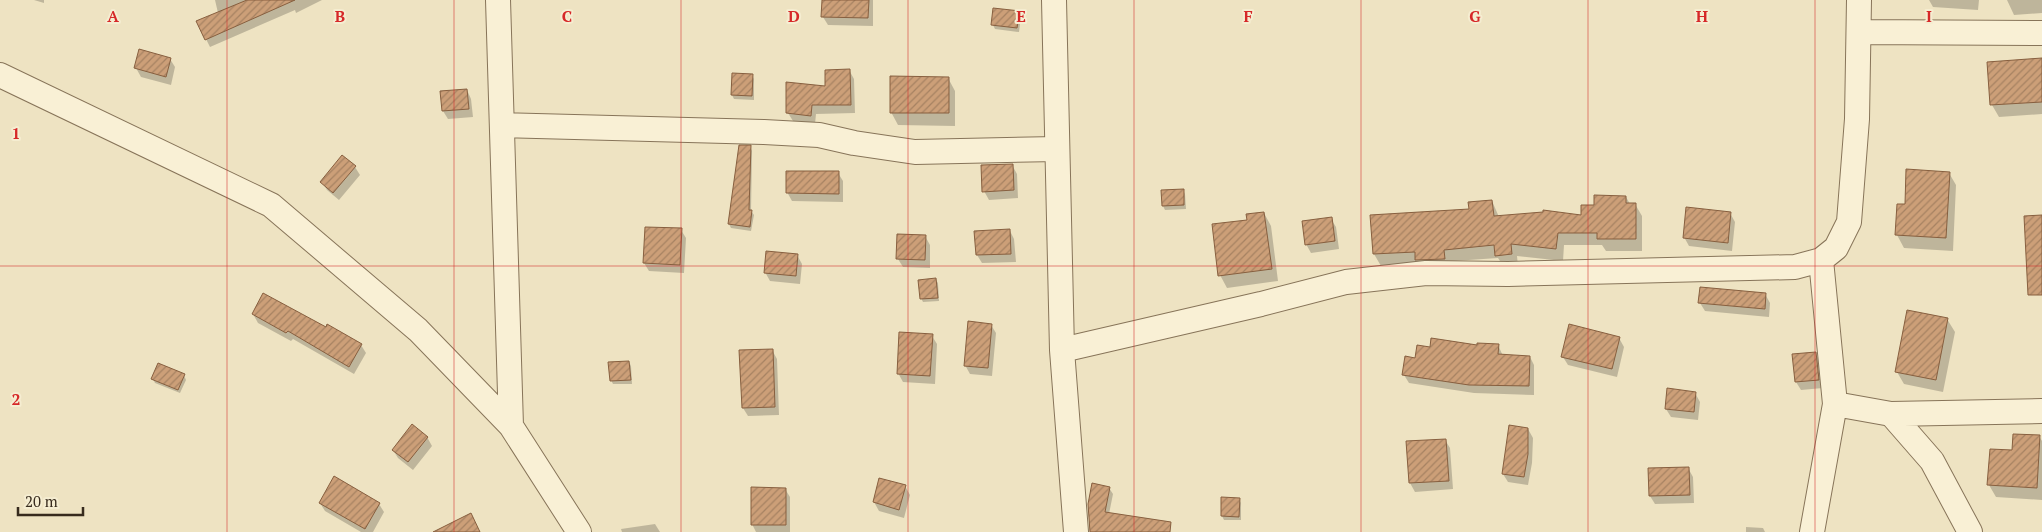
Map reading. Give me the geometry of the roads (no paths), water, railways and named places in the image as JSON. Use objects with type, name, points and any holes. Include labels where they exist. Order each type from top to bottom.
[{"type":"street","points":[[498,0],[511,426]]},
{"type":"street","points":[[1054,0],[1062,350],[1076,532]]},
{"type":"street","points":[[1062,350],[1261,304],[1346,282],[1426,273],[1508,274],[1795,267],[1821,260],[1836,248],[1849,222],[1857,119],[1859,0]]},
{"type":"street","points":[[1859,32],[2042,33]]},
{"type":"street","points":[[0,75],[271,205],[418,330],[511,426],[579,532]]},
{"type":"street","points":[[502,125],[810,134],[915,152],[1057,149]]},
{"type":"street","points":[[1812,532],[1835,404],[1821,260]]},
{"type":"street","points":[[1835,404],[1891,414],[2042,411]]},
{"type":"street","points":[[1891,414],[1932,461],[1970,532]]}]
